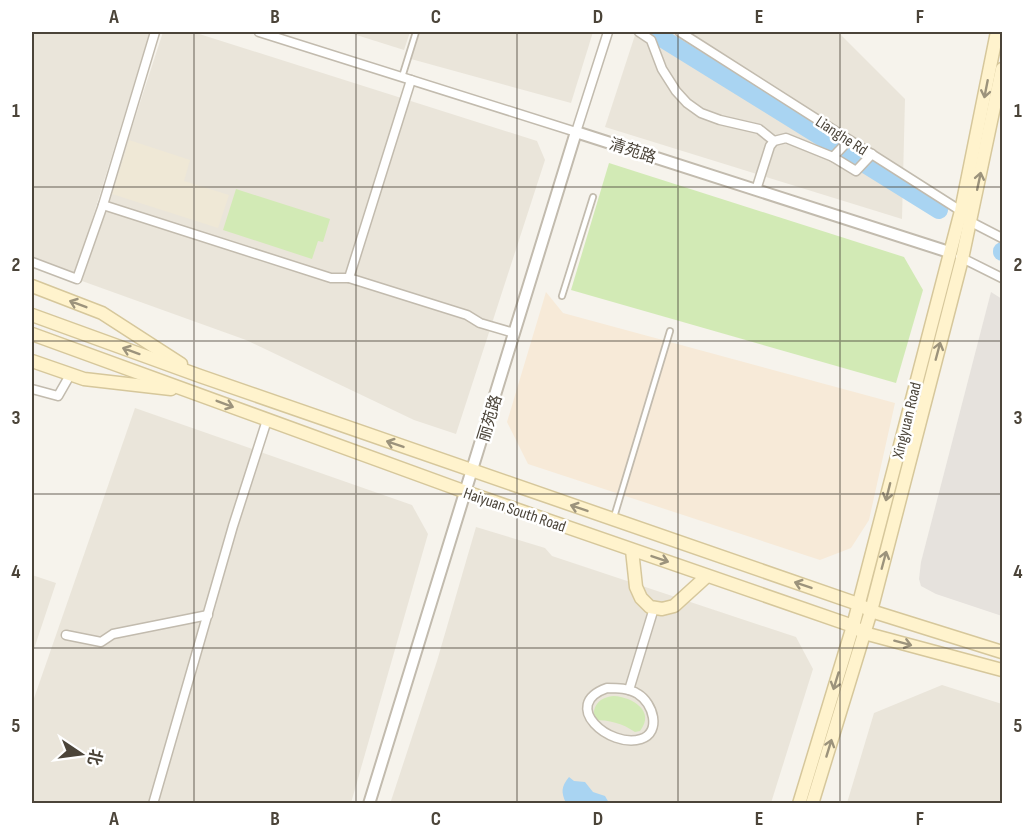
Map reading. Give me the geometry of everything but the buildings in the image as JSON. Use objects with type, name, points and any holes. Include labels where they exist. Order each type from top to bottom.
[{"type":"main road","name":"Xingyuan Road","points":[[799,804],[853,626],[961,211],[997,32]]},
{"type":"main road","name":"Xingyuan Road","points":[[812,804],[864,633],[962,259],[1002,69]]},
{"type":"main road","points":[[32,286],[102,313],[200,376]]},
{"type":"main road","name":"Haiyuan South Road","points":[[32,315],[200,376],[858,604],[870,611],[1002,652]]},
{"type":"main road","name":"Haiyuan South Road","points":[[32,334],[466,492],[853,626],[864,633],[1002,670]]},
{"type":"main road","points":[[32,361],[70,375],[93,380],[194,392]]},
{"type":"main road","points":[[632,550],[638,593],[645,603],[654,608],[674,606],[707,576]]},
{"type":"street","points":[[32,262],[77,279],[103,205],[155,32]]},
{"type":"street","name":"清苑路","points":[[259,32],[949,252],[1002,278]]},
{"type":"street","name":"丽苑路","points":[[369,804],[608,32]]},
{"type":"street","points":[[639,32],[651,40],[662,69],[676,92],[687,103],[701,114],[759,129],[774,141]]},
{"type":"street","name":"Lianghe Rd","points":[[680,32],[961,211],[971,222],[1002,238]]},
{"type":"street","points":[[349,278],[407,78]]},
{"type":"street","points":[[756,190],[770,146],[774,141],[786,138],[833,157],[856,171],[872,154]]},
{"type":"street","points":[[833,157],[849,140]]},
{"type":"street","points":[[103,205],[330,278],[349,278],[467,315],[480,323],[514,333]]},
{"type":"street","points":[[32,388],[58,396],[70,375]]},
{"type":"street","points":[[153,804],[233,526],[267,420]]},
{"type":"street","points":[[629,690],[654,608]]},
{"type":"street","points":[[66,635],[101,642],[113,634],[208,615]]},
{"type":"street","points":[[607,688],[629,690],[646,700],[652,708],[652,728],[645,738],[639,740],[627,740],[597,729],[587,714],[590,701],[598,692],[607,688]]},
{"type":"lane","points":[[407,78],[416,32]]},
{"type":"lane","points":[[562,296],[593,197]]},
{"type":"lane","points":[[613,519],[670,331]]},
{"type":"shaded area","points":[[32,32],[150,32],[75,275],[32,258]]},
{"type":"shaded area","points":[[163,32],[193,32],[537,141],[545,160],[456,434],[414,420],[246,340],[82,281]]},
{"type":"shaded area","points":[[347,32],[410,32],[404,50]]},
{"type":"shaded area","points":[[420,32],[593,32],[571,103],[411,59]]},
{"type":"shaded area","points":[[636,32],[838,32],[905,99],[902,219],[605,127]]},
{"type":"shaded area","points":[[129,140],[190,160],[184,181],[229,195],[218,228],[112,194]]},
{"type":"shaded area","points":[[546,292],[563,313],[895,403],[869,520],[851,548],[820,560],[528,464],[507,422]]},
{"type":"shaded area","points":[[991,292],[1002,299],[1002,616],[936,594],[921,586],[919,579],[921,562]]},
{"type":"shaded area","points":[[135,408],[412,505],[428,534],[351,803],[32,804],[32,704]]},
{"type":"shaded area","points":[[476,527],[545,548],[552,556],[796,637],[813,669],[771,803],[390,804],[437,661]]},
{"type":"shaded area","points":[[32,575],[56,583],[32,655]]},
{"type":"shaded area","points":[[942,685],[1002,704],[1002,803],[847,803],[874,713]]},
{"type":"green space","points":[[609,163],[904,257],[923,290],[896,383],[571,290]]},
{"type":"green space","points":[[236,189],[330,219],[323,242],[318,241],[312,259],[223,230]]},
{"type":"green space","points":[[614,696],[634,702],[644,711],[644,724],[640,731],[635,732],[615,723],[594,720],[594,710],[598,703],[604,698]]},
{"type":"water","points":[[569,777],[574,781],[585,782],[593,792],[605,796],[609,803],[566,803],[563,790]]},
{"type":"waterway","points":[[652,32],[939,210]]}]
